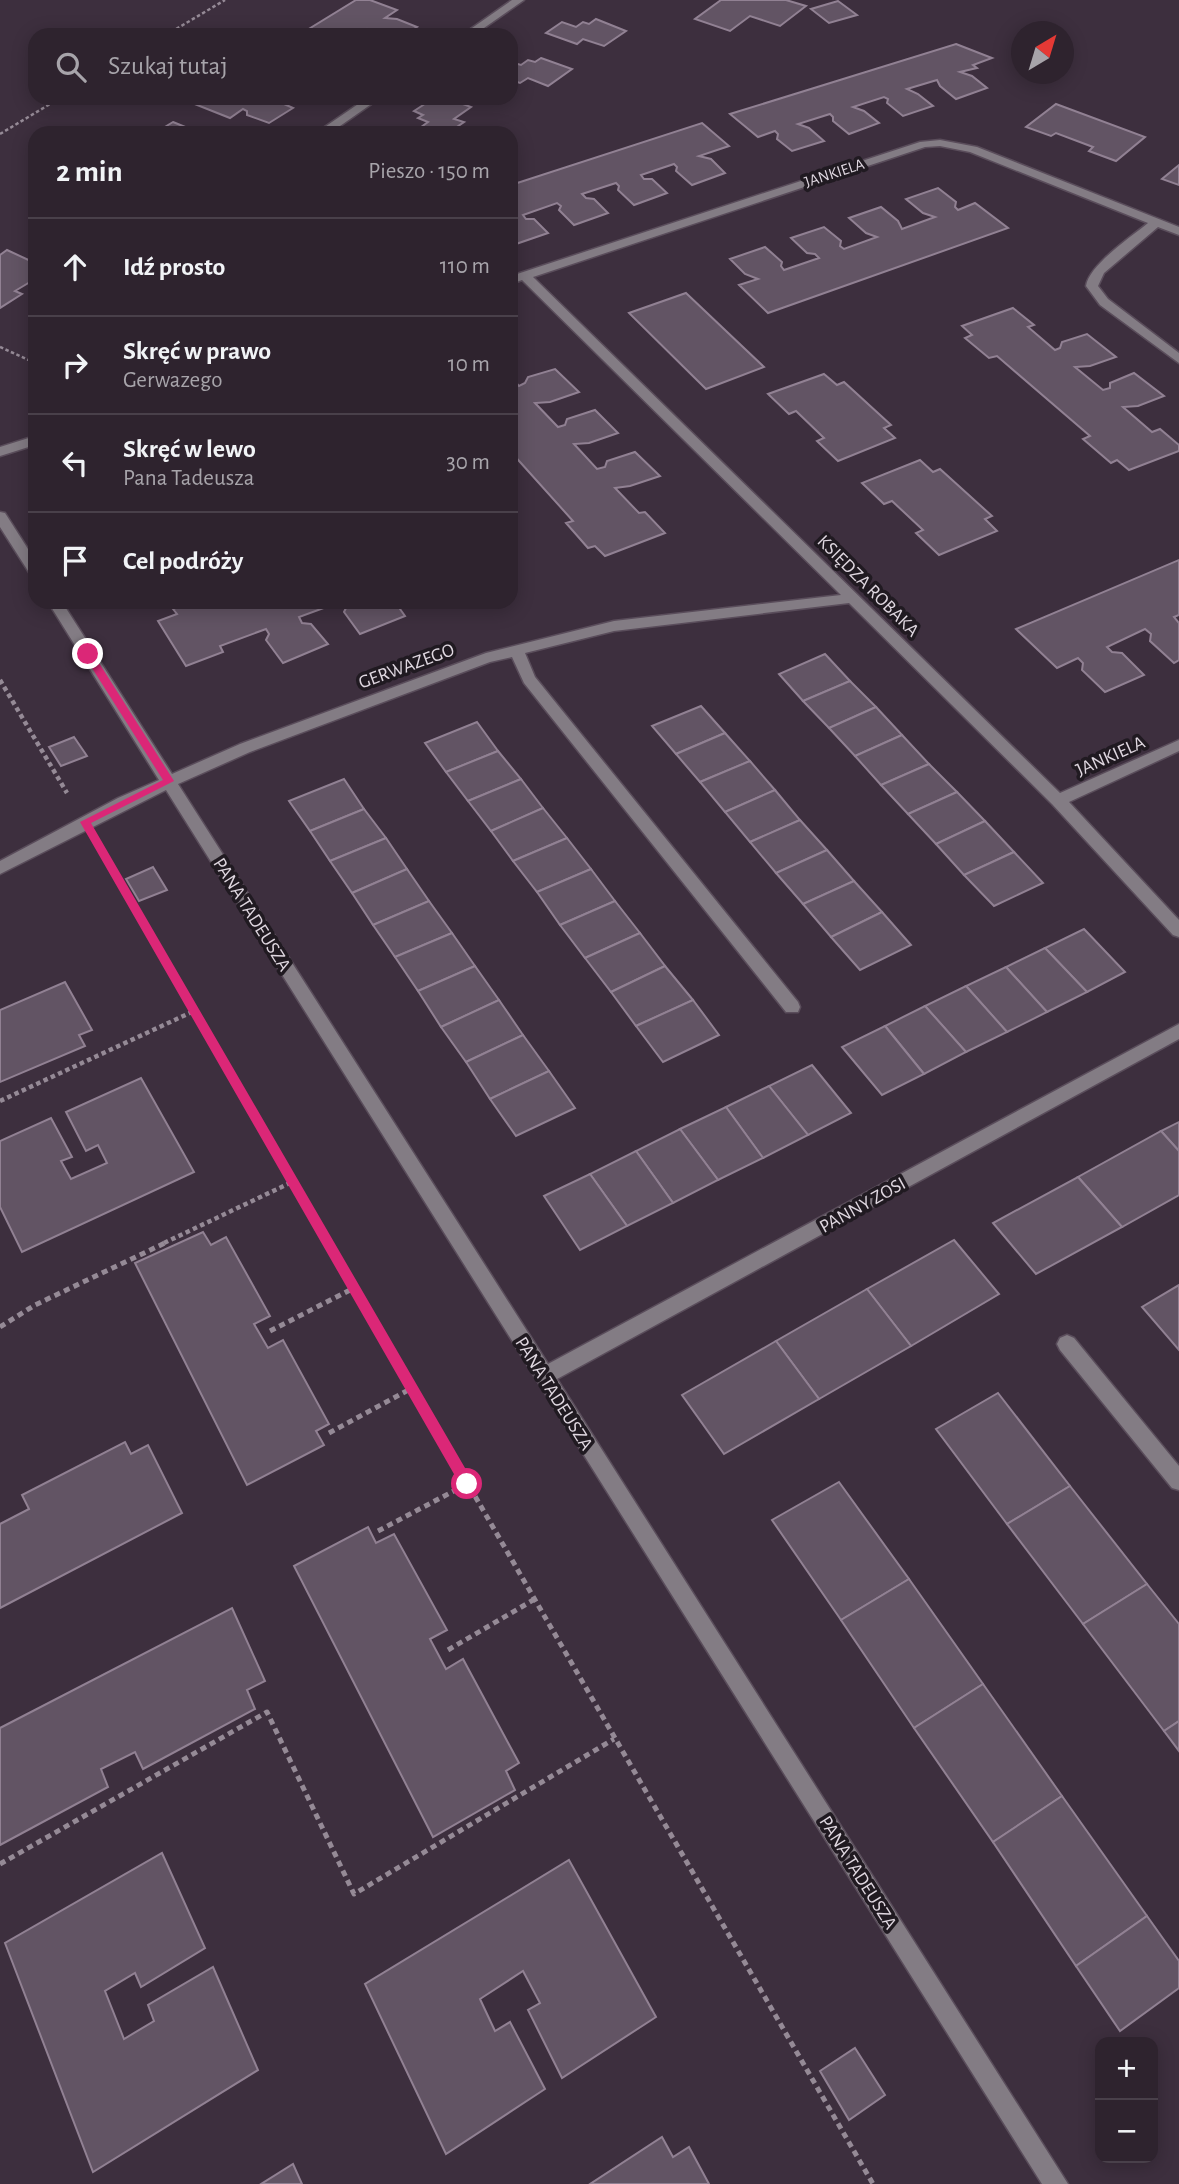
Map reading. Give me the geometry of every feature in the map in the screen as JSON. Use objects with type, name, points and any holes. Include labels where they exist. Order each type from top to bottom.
[{"type":"street","points":[[477,28],[519,0]]},
{"type":"street","points":[[332,126],[364,105]]},
{"type":"street","name":"JANKIELA","points":[[518,278],[924,144],[973,149],[1179,231]]},
{"type":"street","points":[[1156,222],[1100,270],[1093,279],[1092,286],[1104,302],[1179,359]]},
{"type":"street","name":"KSIĘDZA ROBAKA","points":[[518,278],[855,598],[1058,800],[1179,931]]},
{"type":"street","points":[[0,452],[28,442]]},
{"type":"street","points":[[0,516],[28,560]]},
{"type":"street","name":"GERWAZEGO","points":[[0,867],[169,781],[294,729],[476,662],[614,626],[855,598]]},
{"type":"street","name":"PANA TADEUSZA","points":[[59,609],[1056,2184]]},
{"type":"street","points":[[516,650],[529,679],[792,1007]]},
{"type":"street","name":"JANKIELA","points":[[1058,800],[1179,745]]},
{"type":"street","name":"PANNY ZOSI","points":[[545,1376],[1179,1031]]},
{"type":"street","points":[[1067,1344],[1179,1481]]},
{"type":"path","points":[[178,28],[225,0]]},
{"type":"path","points":[[0,134],[48,105]]},
{"type":"path","points":[[0,347],[28,360]]},
{"type":"path","points":[[0,680],[85,822],[873,2184]]},
{"type":"path","points":[[0,1101],[194,1011]]},
{"type":"path","points":[[0,1326],[35,1305],[292,1182]]},
{"type":"path","points":[[270,1331],[354,1288]]},
{"type":"path","points":[[329,1433],[412,1388]]},
{"type":"path","points":[[379,1531],[467,1484]]},
{"type":"path","points":[[448,1650],[535,1599]]},
{"type":"path","points":[[0,1864],[267,1712],[354,1894],[614,1739]]},
{"type":"building","points":[[356,0],[370,0],[397,10],[385,18],[397,19],[417,27],[415,28],[310,28]]},
{"type":"building","points":[[721,0],[786,0],[806,6],[780,26],[750,16],[730,31],[695,19]]},
{"type":"building","points":[[838,1],[857,15],[829,23],[811,9]]},
{"type":"building","points":[[596,19],[626,31],[604,46],[583,39],[577,44],[546,33],[562,22],[576,27]]},
{"type":"building","points":[[956,44],[992,58],[973,65],[977,68],[960,72],[972,76],[987,88],[956,99],[940,86],[937,80],[907,89],[933,106],[903,116],[887,103],[888,99],[884,97],[853,107],[864,111],[879,123],[849,134],[833,121],[830,114],[798,124],[809,128],[824,141],[792,151],[777,139],[778,134],[775,131],[758,137],[730,114]]},
{"type":"building","points":[[541,58],[572,69],[548,86],[528,78],[518,82],[518,64],[528,60],[535,62]]},
{"type":"building","points":[[1056,104],[1145,137],[1116,161],[1089,151],[1093,147],[1056,133],[1051,136],[1026,127]]},
{"type":"building","points":[[197,105],[286,105],[293,108],[269,123],[247,115],[247,111],[243,109],[230,118]]},
{"type":"building","points":[[423,105],[471,107],[454,119],[464,122],[458,126],[422,126],[428,122],[418,118],[423,115],[414,111]]},
{"type":"building","points":[[173,122],[183,126],[166,126]]},
{"type":"building","points":[[702,123],[729,146],[699,156],[711,159],[725,173],[692,185],[676,171],[674,164],[641,175],[644,179],[652,179],[667,193],[634,205],[618,190],[616,183],[582,194],[586,198],[594,199],[608,213],[574,225],[559,210],[561,206],[557,203],[523,215],[526,219],[534,219],[548,233],[518,243],[518,183]]},
{"type":"building","points":[[1179,165],[1179,185],[1162,179]]},
{"type":"building","points":[[938,188],[956,202],[955,207],[958,210],[975,203],[1008,228],[768,313],[739,285],[758,279],[745,274],[730,259],[765,247],[782,262],[784,270],[819,258],[815,254],[807,253],[791,238],[824,227],[841,241],[840,246],[844,249],[877,237],[866,233],[849,218],[881,207],[898,221],[902,229],[935,217],[923,213],[906,199]]},
{"type":"building","points":[[7,250],[28,260],[28,283],[15,291],[22,294],[0,308],[0,255]]},
{"type":"building","points":[[686,293],[764,367],[706,389],[629,313]]},
{"type":"building","points":[[1013,308],[1034,325],[1028,327],[1055,350],[1060,348],[1062,342],[1087,334],[1116,357],[1090,366],[1075,367],[1103,390],[1110,388],[1110,383],[1134,373],[1164,396],[1138,406],[1123,407],[1152,432],[1160,429],[1179,445],[1179,451],[1129,470],[1117,460],[1111,463],[1083,439],[1090,436],[997,356],[989,358],[965,338],[972,335],[962,326]]},
{"type":"building","points":[[555,369],[579,392],[550,402],[535,403],[558,427],[565,425],[567,419],[595,410],[618,433],[589,443],[574,444],[597,469],[605,467],[607,461],[635,452],[660,476],[615,488],[639,513],[645,512],[665,533],[605,556],[595,546],[588,548],[566,523],[573,521],[518,460],[518,385],[525,383],[528,377]]},
{"type":"building","points":[[824,374],[837,385],[844,382],[891,425],[884,428],[895,438],[838,461],[817,441],[824,438],[796,411],[789,414],[768,394]]},
{"type":"building","points":[[920,460],[933,472],[940,469],[992,516],[985,519],[997,531],[939,555],[916,533],[923,530],[892,501],[884,504],[862,483]]},
{"type":"building","points":[[1179,560],[1179,615],[1174,617],[1179,623],[1179,660],[1174,663],[1150,641],[1151,634],[1145,629],[1107,647],[1112,652],[1122,653],[1144,675],[1105,692],[1082,670],[1083,663],[1078,658],[1057,668],[1016,629]]},
{"type":"building","points":[[173,609],[321,609],[299,617],[302,623],[311,624],[328,644],[283,663],[266,640],[269,634],[266,629],[220,646],[223,652],[186,666],[158,621],[177,614]]},
{"type":"building","points":[[346,609],[400,609],[405,616],[360,634],[344,612]]},
{"type":"building","points":[[825,654],[850,681],[803,701],[779,674]]},
{"type":"building","points":[[850,681],[876,707],[829,728],[803,701]]},
{"type":"building","points":[[701,706],[725,733],[676,754],[652,726]]},
{"type":"building","points":[[876,707],[902,735],[855,756],[829,728]]},
{"type":"building","points":[[477,722],[498,751],[446,772],[425,743]]},
{"type":"building","points":[[725,733],[750,761],[700,782],[676,754]]},
{"type":"building","points":[[902,735],[929,764],[881,785],[855,756]]},
{"type":"building","points":[[74,737],[87,756],[61,766],[49,747]]},
{"type":"building","points":[[498,751],[521,779],[468,801],[446,772]]},
{"type":"building","points":[[750,761],[775,790],[725,812],[700,782]]},
{"type":"building","points":[[929,764],[957,792],[908,814],[881,785]]},
{"type":"building","points":[[344,779],[364,809],[310,831],[289,801]]},
{"type":"building","points":[[521,779],[543,808],[491,831],[468,801]]},
{"type":"building","points":[[775,790],[800,820],[750,842],[725,812]]},
{"type":"building","points":[[957,792],[985,821],[936,844],[908,814]]},
{"type":"building","points":[[543,808],[567,838],[513,861],[491,831]]},
{"type":"building","points":[[364,809],[386,838],[330,861],[310,831]]},
{"type":"building","points":[[800,820],[827,850],[776,873],[750,842]]},
{"type":"building","points":[[985,821],[1014,852],[964,875],[936,844]]},
{"type":"building","points":[[386,838],[407,869],[352,893],[330,861]]},
{"type":"building","points":[[567,838],[591,869],[537,892],[513,861]]},
{"type":"building","points":[[827,850],[854,881],[803,904],[776,873]]},
{"type":"building","points":[[1014,852],[1043,883],[994,906],[964,875]]},
{"type":"building","points":[[153,867],[167,890],[139,901],[126,879]]},
{"type":"building","points":[[407,869],[429,901],[373,925],[352,893]]},
{"type":"building","points":[[591,869],[615,901],[560,925],[537,892]]},
{"type":"building","points":[[854,881],[882,912],[831,937],[803,904]]},
{"type":"building","points":[[429,901],[452,933],[395,957],[373,925]]},
{"type":"building","points":[[615,901],[640,933],[585,958],[560,925]]},
{"type":"building","points":[[882,912],[911,945],[860,970],[831,937]]},
{"type":"building","points":[[1084,929],[1125,972],[1087,992],[1045,948]]},
{"type":"building","points":[[452,933],[475,966],[418,991],[395,957]]},
{"type":"building","points":[[640,933],[665,966],[611,992],[585,958]]},
{"type":"building","points":[[1045,948],[1087,992],[1047,1012],[1006,967]]},
{"type":"building","points":[[475,966],[499,1000],[441,1027],[418,991]]},
{"type":"building","points":[[665,966],[693,1000],[636,1026],[611,992]]},
{"type":"building","points":[[1006,967],[1047,1012],[1007,1032],[966,986]]},
{"type":"building","points":[[65,982],[92,1030],[79,1035],[85,1046],[0,1082],[0,1010]]},
{"type":"building","points":[[966,986],[1007,1032],[966,1052],[925,1006]]},
{"type":"building","points":[[499,1000],[523,1035],[466,1062],[441,1027]]},
{"type":"building","points":[[693,1000],[719,1035],[663,1062],[636,1026]]},
{"type":"building","points":[[925,1006],[966,1052],[924,1074],[885,1026]]},
{"type":"building","points":[[885,1026],[924,1074],[882,1095],[842,1047]]},
{"type":"building","points":[[523,1035],[549,1071],[490,1099],[466,1062]]},
{"type":"building","points":[[812,1065],[851,1113],[808,1135],[769,1086]]},
{"type":"building","points":[[549,1071],[575,1108],[516,1136],[490,1099]]},
{"type":"building","points":[[141,1078],[194,1172],[22,1252],[0,1207],[0,1141],[51,1118],[72,1157],[61,1161],[71,1179],[107,1163],[98,1145],[86,1151],[66,1112]]},
{"type":"building","points":[[769,1086],[808,1135],[763,1158],[726,1107]]},
{"type":"building","points":[[726,1107],[763,1158],[718,1180],[680,1129]]},
{"type":"building","points":[[1179,1122],[1179,1151],[1161,1131]]},
{"type":"building","points":[[680,1129],[718,1180],[673,1203],[636,1151]]},
{"type":"building","points":[[1161,1131],[1179,1151],[1179,1195],[1122,1227],[1078,1177]]},
{"type":"building","points":[[636,1151],[673,1203],[627,1226],[590,1174]]},
{"type":"building","points":[[590,1174],[627,1226],[580,1250],[544,1196]]},
{"type":"building","points":[[1078,1177],[1122,1227],[1036,1274],[993,1223]]},
{"type":"building","points":[[203,1232],[211,1245],[226,1237],[270,1316],[254,1324],[268,1348],[283,1340],[329,1424],[316,1431],[324,1445],[247,1485],[135,1263]]},
{"type":"building","points":[[954,1240],[999,1294],[911,1346],[867,1289]]},
{"type":"building","points":[[1179,1285],[1179,1350],[1142,1307]]},
{"type":"building","points":[[867,1289],[911,1346],[819,1399],[776,1341]]},
{"type":"building","points":[[776,1341],[819,1399],[724,1454],[682,1395]]},
{"type":"building","points":[[998,1393],[1070,1486],[1007,1524],[936,1429]]},
{"type":"building","points":[[125,1442],[131,1454],[148,1445],[182,1513],[0,1608],[0,1524],[29,1509],[22,1495]]},
{"type":"building","points":[[839,1482],[909,1579],[841,1620],[772,1520]]},
{"type":"building","points":[[1070,1486],[1147,1584],[1083,1624],[1007,1524]]},
{"type":"building","points":[[368,1527],[376,1543],[394,1534],[447,1630],[430,1639],[446,1669],[463,1659],[519,1763],[506,1771],[515,1790],[433,1837],[294,1566]]},
{"type":"building","points":[[909,1579],[983,1684],[914,1728],[841,1620]]},
{"type":"building","points":[[1147,1584],[1179,1624],[1179,1721],[1164,1731],[1083,1624]]},
{"type":"building","points":[[232,1608],[265,1681],[247,1690],[255,1709],[143,1769],[135,1752],[101,1769],[108,1787],[0,1845],[0,1728]]},
{"type":"building","points":[[983,1684],[1062,1796],[993,1842],[914,1728]]},
{"type":"building","points":[[1179,1721],[1179,1751],[1164,1731]]},
{"type":"building","points":[[1062,1796],[1147,1916],[1076,1966],[993,1842]]},
{"type":"building","points":[[162,1853],[205,1948],[141,1987],[135,1973],[105,1991],[124,2039],[154,2021],[148,2005],[213,1967],[258,2070],[93,2172],[5,1943]]},
{"type":"building","points":[[569,1860],[656,2017],[562,2078],[528,2010],[540,2003],[523,1971],[480,1999],[495,2031],[510,2022],[545,2089],[446,2154],[365,1984]]},
{"type":"building","points":[[1147,1916],[1179,1961],[1179,1988],[1120,2031],[1076,1966]]},
{"type":"building","points":[[855,2048],[885,2095],[849,2120],[820,2071]]},
{"type":"building","points":[[662,2137],[673,2157],[689,2147],[709,2184],[590,2184]]},
{"type":"building","points":[[293,2164],[302,2184],[261,2184]]},
{"type":"route","points":[[88,654],[169,781],[85,822],[467,1484]]}]
